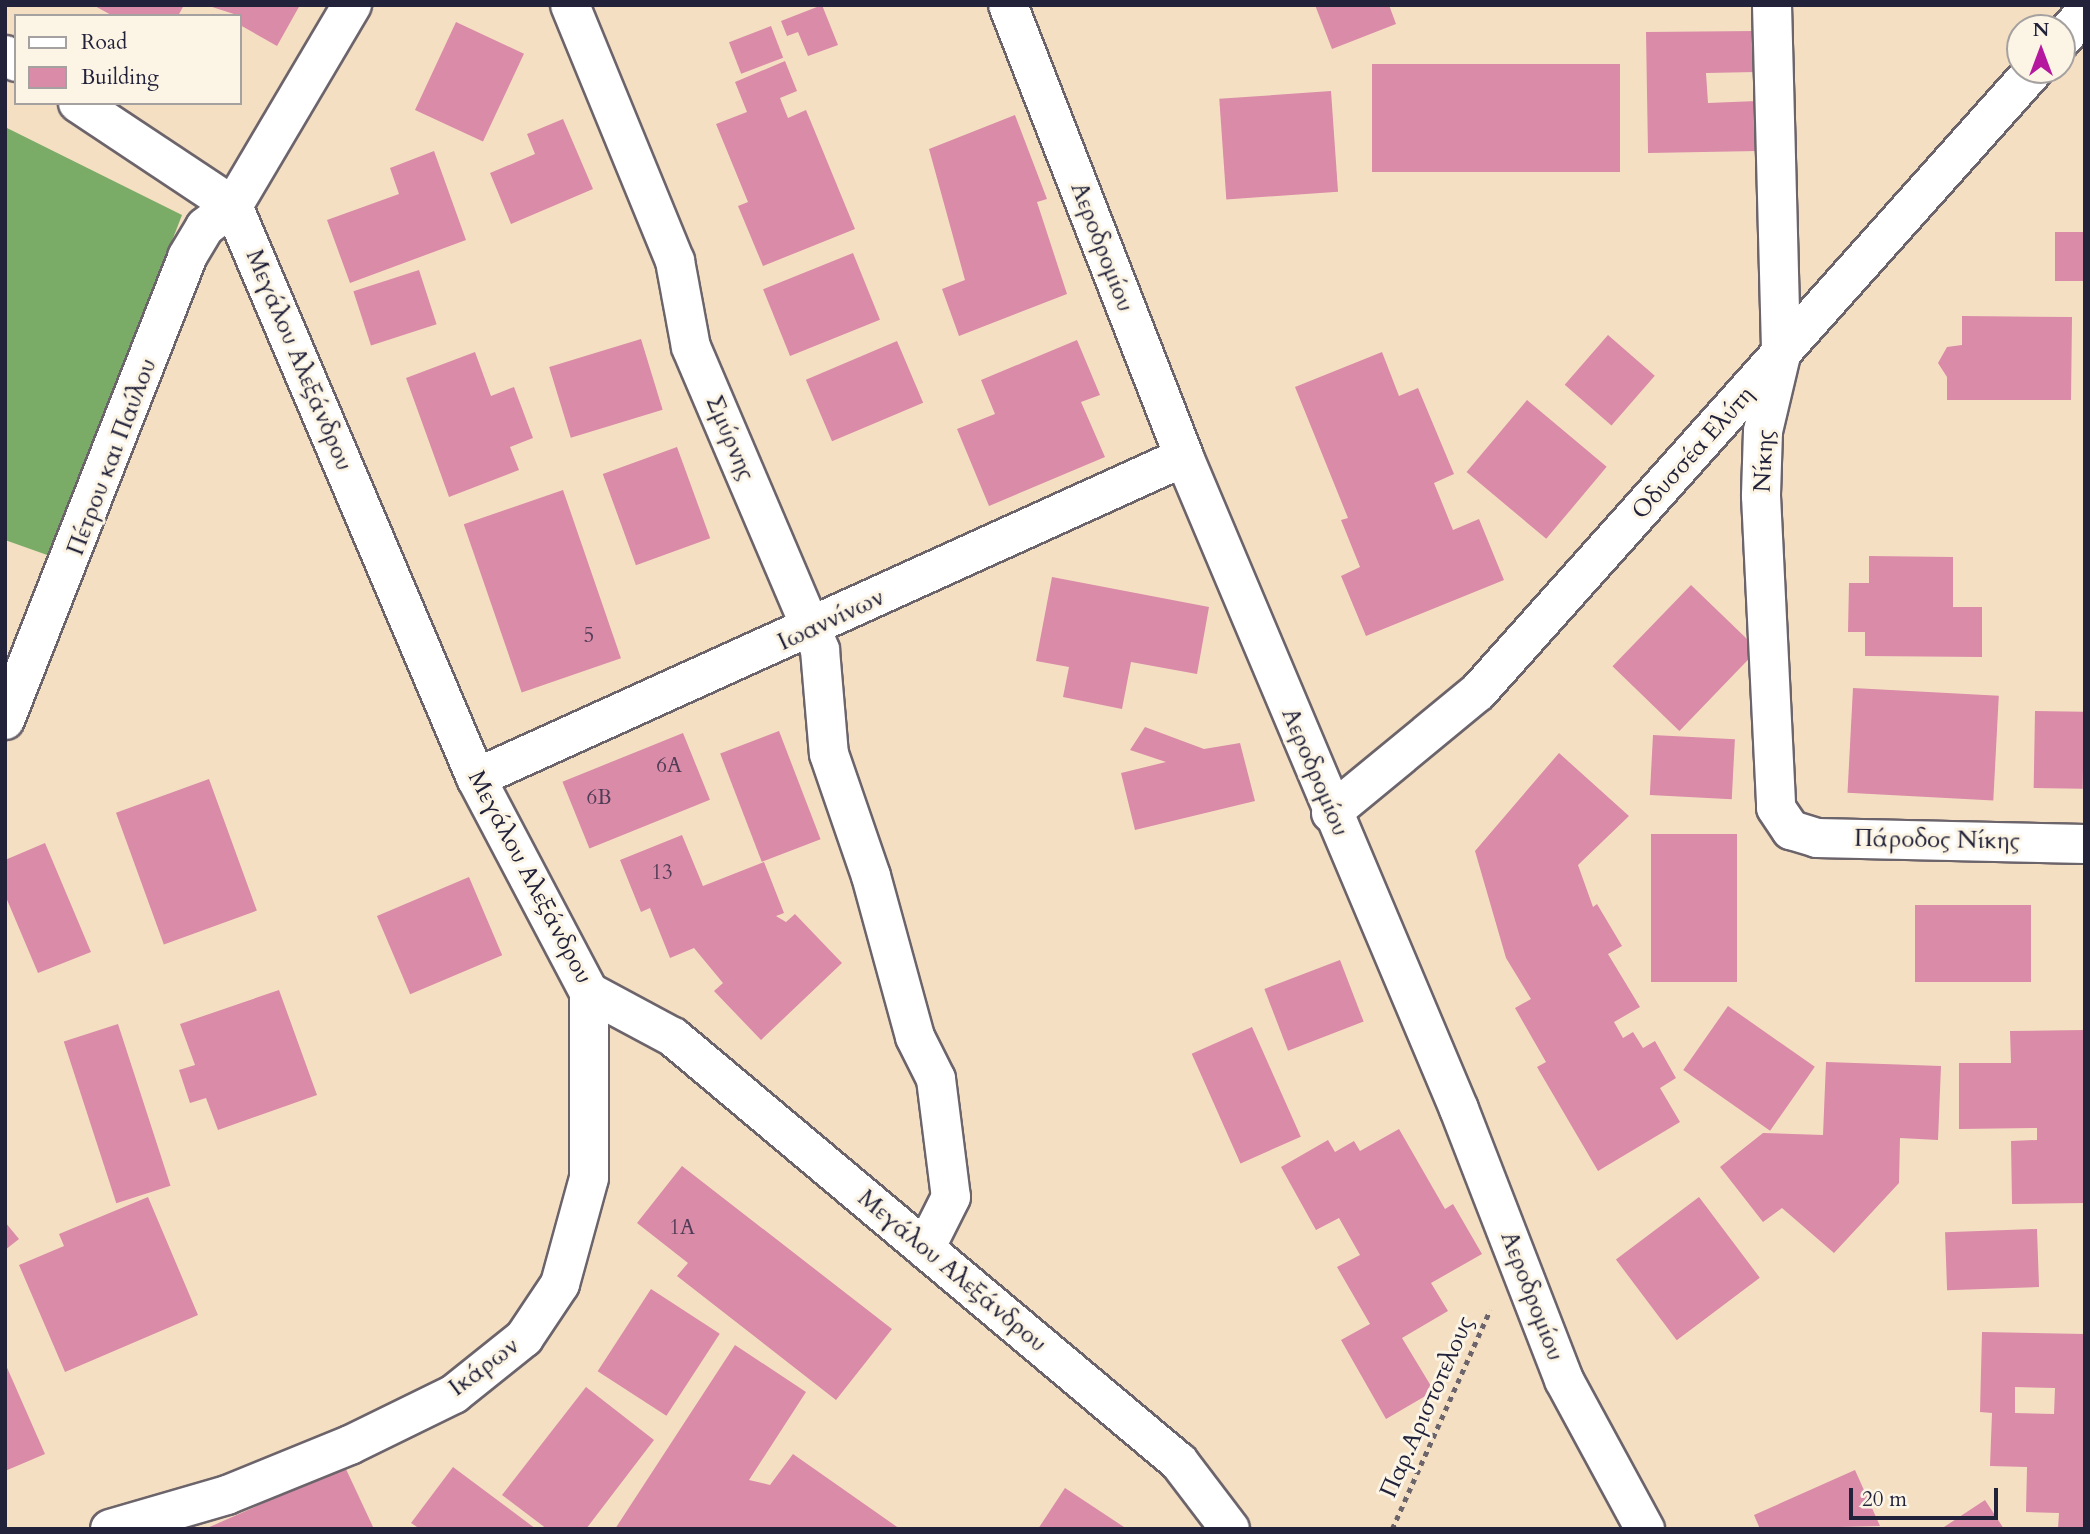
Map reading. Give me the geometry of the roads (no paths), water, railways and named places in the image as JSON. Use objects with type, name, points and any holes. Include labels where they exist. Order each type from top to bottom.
[{"type":"street","points":[[81,105],[233,206],[352,5]]},
{"type":"street","name":"Σμύρνης","points":[[570,5],[675,261],[691,347],[812,629],[829,754],[872,876],[915,1037],[936,1079],[951,1197],[925,1249]]},
{"type":"street","name":"Αεροδρομίου","points":[[1008,5],[1184,457],[1521,1267],[1564,1380],[1645,1529]]},
{"type":"street","name":"Νίκης","points":[[1772,5],[1781,355],[1763,431],[1762,496],[1776,808],[1791,830]]},
{"type":"street","name":"Οδυσσέα Ελύτη","points":[[1331,813],[1478,692],[2022,84]]},
{"type":"street","name":"Πέτρου και Παύλου","points":[[5,720],[187,257],[205,227],[233,206]]},
{"type":"street","name":"Μεγάλου Αλεξάνδρου","points":[[233,206],[476,778],[589,992],[673,1037],[1179,1462],[1230,1529]]},
{"type":"street","name":"Ιωαννίνων","points":[[476,778],[812,629],[1184,457]]},
{"type":"street","name":"Πάροδος Νίκης","points":[[1791,830],[1817,838],[2085,844]]},
{"type":"street","name":"Ικάρων","points":[[110,1529],[227,1496],[351,1444],[454,1394],[524,1338],[560,1284],[589,1178],[589,992]]}]
